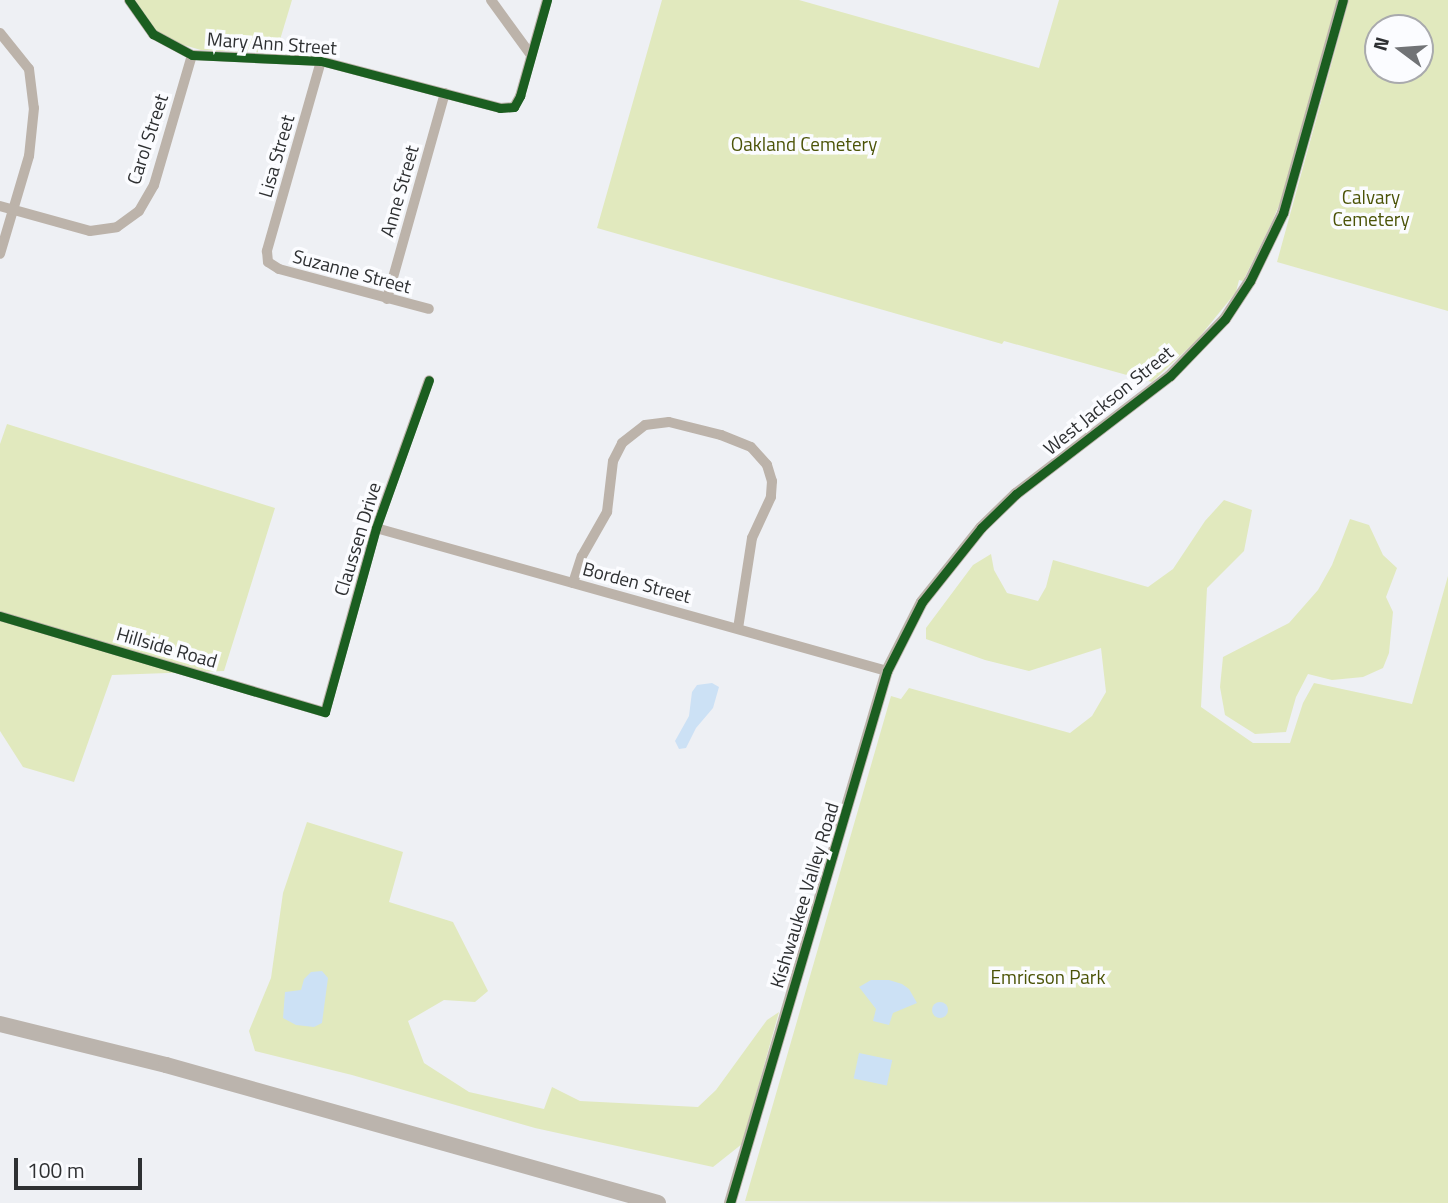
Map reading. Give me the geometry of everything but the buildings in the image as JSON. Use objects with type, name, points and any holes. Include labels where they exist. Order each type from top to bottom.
[{"type":"main road","points":[[0,1024],[166,1065],[658,1203]]},
{"type":"street","name":"Mary Ann Street","points":[[129,0],[153,34],[192,55],[321,61],[500,108],[514,107],[520,96],[531,55]]},
{"type":"street","points":[[491,0],[531,55]]},
{"type":"street","points":[[531,55],[547,0]]},
{"type":"street","name":"West Jackson Street","points":[[922,602],[981,528],[1016,494],[1170,376],[1225,319],[1250,281],[1283,212],[1343,0]]},
{"type":"street","points":[[0,33],[29,69],[34,108],[29,156],[0,254]]},
{"type":"street","name":"Carol Street","points":[[0,206],[90,231],[117,228],[139,211],[154,185],[192,55]]},
{"type":"street","name":"Lisa Street","points":[[268,262],[267,251],[321,61]]},
{"type":"street","name":"Anne Street","points":[[387,299],[445,93]]},
{"type":"street","name":"Suzanne Street","points":[[268,262],[279,269],[429,309]]},
{"type":"street","name":"Claussen Drive","points":[[324,712],[376,528],[429,380]]},
{"type":"street","points":[[573,583],[582,556],[607,512],[613,461],[622,443],[645,425],[669,422],[721,435],[751,447],[767,465],[772,481],[771,497],[752,538],[738,628]]},
{"type":"street","name":"Borden Street","points":[[376,528],[887,671]]},
{"type":"street","name":"Kishwaukee Valley Road","points":[[730,1203],[887,671],[922,602]]},
{"type":"street","name":"Hillside Road","points":[[0,615],[324,712]]},
{"type":"green space","points":[[135,0],[292,0],[276,53],[201,50],[180,44],[157,32]]},
{"type":"green space","name":"Oakland Cemetery","points":[[662,0],[799,0],[1039,68],[1059,0],[1339,0],[1289,182],[1271,224],[1243,281],[1239,280],[1236,292],[1197,340],[1152,382],[1004,341],[1002,344],[597,228]]},
{"type":"green space","name":"Calvary Cemetery","points":[[1349,0],[1448,0],[1448,311],[1277,262]]},
{"type":"green space","points":[[7,424],[275,508],[224,671],[112,675],[74,782],[23,767],[0,731],[0,444]]},
{"type":"green space","name":"Emricson Park","points":[[1224,500],[1252,510],[1244,551],[1207,588],[1201,707],[1253,743],[1290,743],[1303,703],[1314,683],[1412,704],[1448,576],[1448,1203],[745,1201],[891,696],[901,699],[909,688],[1070,733],[1092,716],[1106,692],[1101,648],[1029,671],[985,660],[926,639],[926,628],[973,565],[991,554],[994,570],[1007,593],[1038,601],[1046,587],[1053,560],[1148,587],[1173,569],[1205,521]]},
{"type":"green space","points":[[1350,519],[1369,525],[1383,555],[1397,568],[1386,597],[1393,612],[1389,653],[1383,668],[1363,677],[1332,680],[1308,674],[1296,697],[1286,732],[1255,734],[1225,715],[1220,687],[1223,657],[1289,623],[1318,590],[1332,565]]},
{"type":"green space","points":[[307,822],[403,852],[389,902],[453,922],[488,991],[475,1002],[444,1000],[408,1021],[424,1063],[469,1092],[544,1109],[552,1087],[580,1101],[698,1107],[716,1090],[767,1020],[779,1012],[742,1144],[713,1167],[535,1128],[352,1075],[255,1051],[249,1031],[271,978],[283,893]]},
{"type":"water","points":[[712,683],[719,687],[713,708],[696,728],[686,748],[679,749],[675,741],[689,716],[692,692],[697,685]]},
{"type":"water","points":[[322,971],[328,978],[322,1023],[314,1027],[296,1025],[283,1018],[285,992],[301,990],[304,979],[311,972]]},
{"type":"water","points":[[871,980],[889,980],[902,984],[909,989],[917,1003],[893,1013],[889,1025],[873,1021],[876,1009],[859,987]]},
{"type":"water","points":[[940,1002],[946,1004],[946,1016],[940,1018],[934,1016],[932,1010],[934,1004]]},
{"type":"water","points":[[859,1053],[892,1060],[887,1086],[854,1078]]},
{"type":"cycle path","points":[[129,0],[153,34],[192,55],[321,61],[500,108],[514,107],[520,96],[547,0]]},
{"type":"cycle path","points":[[730,1203],[887,671],[922,602],[981,528],[1016,494],[1170,376],[1225,319],[1250,281],[1283,213],[1343,0]]},
{"type":"cycle path","points":[[0,616],[325,712],[376,528],[429,380]]}]
